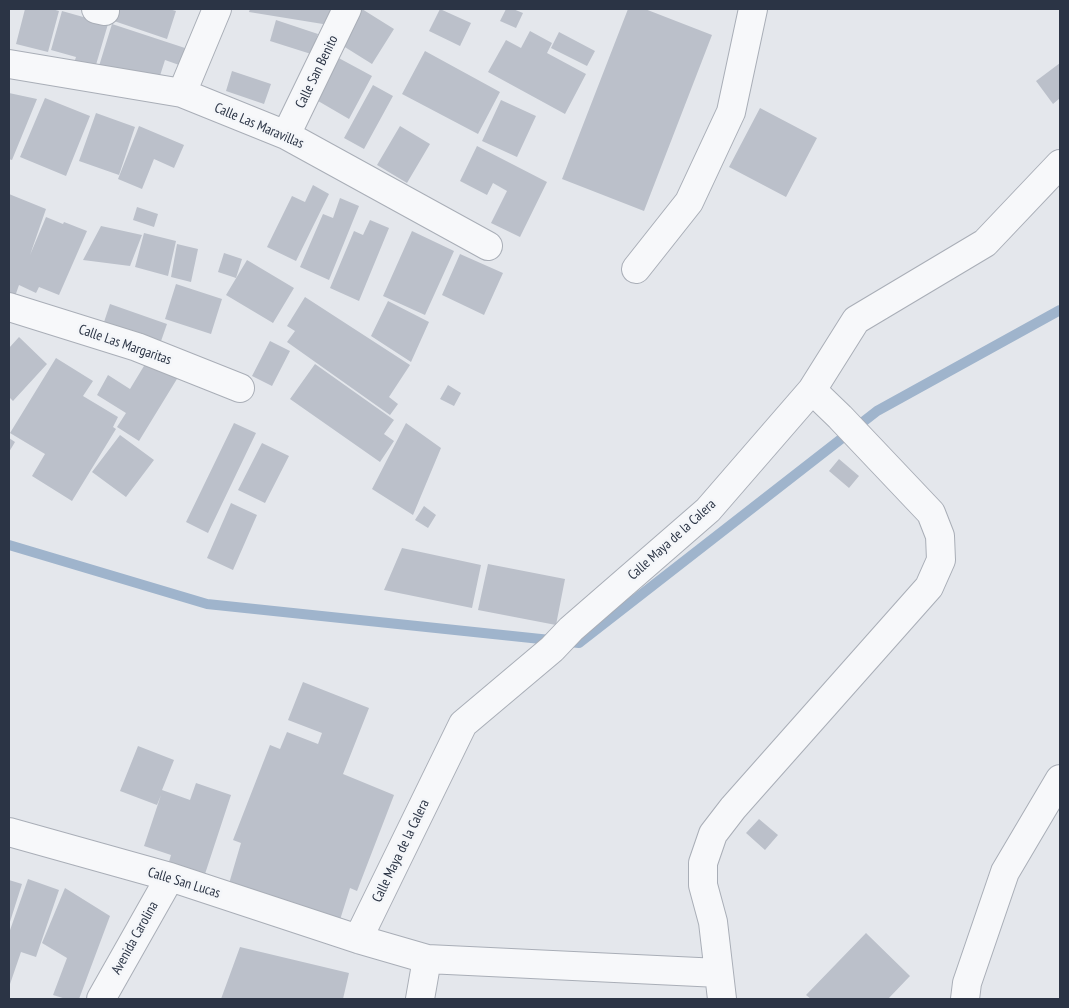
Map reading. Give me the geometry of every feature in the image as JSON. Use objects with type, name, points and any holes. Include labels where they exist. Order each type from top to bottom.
[{"type":"street","points":[[96,9],[105,11],[105,9]]},
{"type":"street","points":[[182,94],[217,9]]},
{"type":"street","name":"Calle San Benito","points":[[286,135],[347,9]]},
{"type":"street","points":[[636,269],[689,202],[731,112],[753,9]]},
{"type":"street","name":"Calle Las Maravillas","points":[[9,64],[182,94],[286,135],[488,246]]},
{"type":"street","name":"Calle Maya de la Calera","points":[[358,939],[463,724],[552,649],[572,629],[708,510],[812,390],[856,320],[985,243],[1060,164]]},
{"type":"street","name":"Calle Las Margaritas","points":[[9,307],[137,346],[240,388]]},
{"type":"street","points":[[721,986],[713,922],[703,885],[703,863],[713,834],[733,808],[928,587],[941,560],[940,536],[930,513],[840,417],[812,390]]},
{"type":"street","points":[[965,999],[968,983],[1005,872],[1060,778]]},
{"type":"street","name":"Calle San Lucas","points":[[9,832],[170,877],[358,939],[427,959],[721,986]]},
{"type":"street","name":"Avenida Carolina","points":[[101,999],[170,877]]},
{"type":"street","points":[[420,999],[427,959]]},
{"type":"building","points":[[25,9],[52,9],[59,11],[48,52],[16,44]]},
{"type":"building","points":[[118,9],[169,9],[176,11],[167,39],[114,21]]},
{"type":"building","points":[[250,9],[335,9],[329,25],[249,12]]},
{"type":"building","points":[[362,9],[394,29],[372,64],[340,44]]},
{"type":"building","points":[[440,9],[471,23],[460,46],[429,31]]},
{"type":"building","points":[[506,9],[513,9],[523,13],[516,28],[500,21]]},
{"type":"building","points":[[628,9],[645,9],[712,35],[644,211],[562,179]]},
{"type":"building","points":[[62,11],[108,24],[93,75],[72,69],[76,57],[51,50]]},
{"type":"building","points":[[276,20],[318,34],[311,54],[270,41]]},
{"type":"building","points":[[112,24],[188,49],[182,66],[165,60],[157,85],[99,66]]},
{"type":"building","points":[[530,31],[552,43],[547,53],[586,74],[565,114],[488,72],[506,40],[521,48]]},
{"type":"building","points":[[559,32],[595,51],[587,66],[551,48]]},
{"type":"building","points":[[425,51],[500,92],[478,134],[402,94]]},
{"type":"building","points":[[335,56],[372,76],[349,119],[313,98]]},
{"type":"building","points":[[1060,63],[1060,98],[1053,104],[1036,81]]},
{"type":"building","points":[[232,71],[271,84],[264,104],[226,91]]},
{"type":"building","points":[[373,85],[393,96],[364,149],[344,138]]},
{"type":"building","points":[[9,93],[37,99],[12,160],[9,159]]},
{"type":"building","points":[[45,98],[90,116],[66,176],[20,157]]},
{"type":"building","points":[[501,100],[536,116],[517,157],[482,141]]},
{"type":"building","points":[[760,108],[817,138],[786,197],[729,167]]},
{"type":"building","points":[[96,113],[135,127],[119,175],[79,161]]},
{"type":"building","points":[[139,126],[184,145],[174,168],[154,159],[142,189],[118,179]]},
{"type":"building","points":[[400,126],[430,144],[407,183],[377,165]]},
{"type":"building","points":[[477,146],[547,182],[520,237],[491,223],[507,191],[493,183],[487,195],[460,181]]},
{"type":"building","points":[[313,185],[329,194],[296,261],[267,247],[292,196],[305,202]]},
{"type":"building","points":[[9,194],[46,209],[30,255],[46,217],[87,231],[59,295],[39,287],[36,293],[19,285],[12,305],[9,304]]},
{"type":"building","points":[[340,198],[359,206],[329,280],[300,267],[323,214],[333,218]]},
{"type":"building","points":[[137,207],[158,214],[154,227],[133,220]]},
{"type":"building","points":[[370,220],[389,228],[359,301],[330,288],[354,231],[363,235]]},
{"type":"building","points":[[101,226],[142,235],[130,266],[83,260]]},
{"type":"building","points":[[412,231],[454,251],[425,315],[383,296]]},
{"type":"building","points":[[144,233],[176,241],[168,276],[135,267]]},
{"type":"building","points":[[177,244],[198,249],[191,282],[171,277]]},
{"type":"building","points":[[224,253],[242,259],[236,278],[218,272]]},
{"type":"building","points":[[460,254],[503,273],[484,315],[442,295]]},
{"type":"building","points":[[247,260],[294,288],[273,323],[226,295]]},
{"type":"building","points":[[176,284],[222,299],[211,334],[165,319]]},
{"type":"building","points":[[305,297],[410,365],[389,397],[398,404],[390,415],[287,342],[295,331],[287,326]]},
{"type":"building","points":[[388,301],[429,322],[411,362],[371,336]]},
{"type":"building","points":[[110,304],[167,324],[160,344],[103,325]]},
{"type":"building","points":[[19,337],[47,364],[13,401],[9,397],[9,348]]},
{"type":"building","points":[[270,341],[290,351],[272,386],[252,376]]},
{"type":"building","points":[[150,356],[180,374],[139,441],[117,427],[126,413],[97,395],[108,375],[130,389]]},
{"type":"building","points":[[56,358],[93,381],[83,396],[118,417],[113,427],[116,429],[72,501],[32,476],[45,454],[10,433]]},
{"type":"building","points":[[315,364],[394,420],[384,434],[394,441],[380,462],[290,399]]},
{"type":"building","points":[[448,385],[461,393],[454,406],[440,399]]},
{"type":"building","points":[[234,423],[256,433],[208,533],[186,522]]},
{"type":"building","points":[[406,423],[441,448],[413,515],[372,489]]},
{"type":"building","points":[[120,435],[154,460],[126,497],[92,472]]},
{"type":"building","points":[[9,438],[15,442],[9,452]]},
{"type":"building","points":[[262,443],[289,456],[265,503],[238,490]]},
{"type":"building","points":[[839,459],[859,476],[849,488],[829,471]]},
{"type":"building","points":[[231,503],[257,515],[233,570],[207,558]]},
{"type":"building","points":[[424,506],[436,515],[428,528],[415,520]]},
{"type":"building","points":[[402,548],[481,565],[472,608],[384,590]]},
{"type":"building","points":[[488,564],[565,579],[556,625],[478,610]]},
{"type":"building","points":[[303,682],[369,708],[343,774],[394,795],[357,891],[350,888],[339,923],[228,887],[241,843],[233,840],[270,745],[280,749],[287,732],[318,744],[322,733],[288,720]]},
{"type":"building","points":[[138,746],[174,760],[162,790],[190,800],[196,783],[231,795],[204,877],[168,865],[171,855],[144,846],[161,795],[157,805],[120,791]]},
{"type":"building","points":[[759,819],[778,835],[765,850],[746,833]]},
{"type":"building","points":[[28,879],[59,890],[36,957],[21,952],[9,987],[9,933]]},
{"type":"building","points":[[9,880],[22,884],[9,925]]},
{"type":"building","points":[[65,888],[110,916],[79,999],[66,999],[53,995],[67,958],[42,943]]},
{"type":"building","points":[[866,933],[910,976],[888,999],[811,999],[806,995]]},
{"type":"building","points":[[240,947],[349,973],[343,999],[221,999]]},
{"type":"waterway","points":[[9,545],[207,604],[579,643],[877,411],[1060,310]]}]
